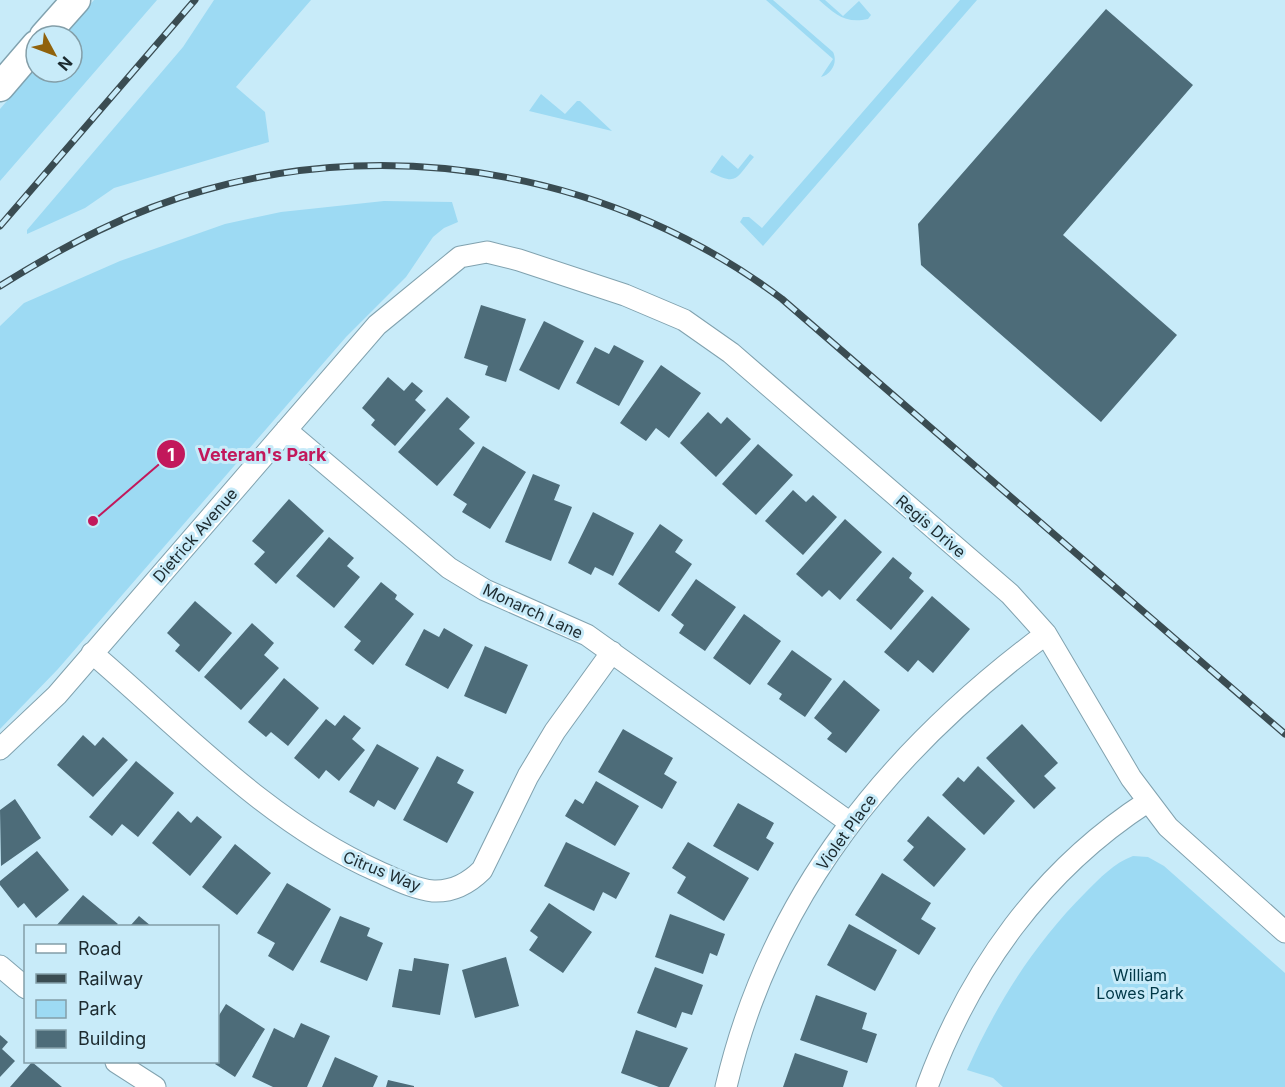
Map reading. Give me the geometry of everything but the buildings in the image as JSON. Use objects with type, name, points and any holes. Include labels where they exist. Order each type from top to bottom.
[{"type":"street","points":[[55,24],[76,0]]},
{"type":"street","points":[[0,87],[24,59]]},
{"type":"street","name":"Regis Drive","points":[[473,253],[487,252],[519,260],[625,294],[684,320],[710,337],[1010,594],[1046,634],[1147,801],[1189,848],[1285,932]]},
{"type":"street","name":"Dietrick Avenue","points":[[0,749],[22,730],[92,653],[390,312],[448,265],[473,253]]},
{"type":"street","name":"Monarch Lane","points":[[286,429],[449,568],[485,590],[587,635],[849,822]]},
{"type":"street","name":"Violet Place","points":[[726,1087],[736,1049],[776,947],[820,866],[849,822],[920,741],[976,689],[1046,634]]},
{"type":"street","name":"Citrus Way","points":[[92,653],[236,777],[309,836],[343,856],[387,876],[434,891],[456,888],[470,882],[482,870],[528,776],[555,731],[612,652]]},
{"type":"street","points":[[927,1087],[956,1014],[997,947],[1026,909],[1083,850],[1147,801]]},
{"type":"street","points":[[0,966],[24,986]]},
{"type":"street","points":[[118,1063],[155,1087]]},
{"type":"green space","points":[[94,0],[157,0],[0,181],[0,109],[24,81],[24,84],[84,84],[84,24],[73,24]]},
{"type":"green space","points":[[214,0],[311,0],[236,87],[265,112],[269,142],[114,188],[85,208],[27,234],[27,230],[183,47]]},
{"type":"green space","points":[[766,0],[773,0],[833,52],[834,64],[828,73],[821,77],[833,59]]},
{"type":"green space","points":[[819,0],[825,0],[843,16],[859,1],[871,15],[868,19],[847,19]]},
{"type":"green space","points":[[960,0],[977,0],[763,246],[740,222],[743,217],[749,217],[762,228]]},
{"type":"green space","points":[[541,94],[565,114],[577,101],[580,101],[612,131],[529,111]]},
{"type":"green space","points":[[750,154],[754,157],[735,178],[726,179],[710,172],[722,155],[738,169]]},
{"type":"green space","points":[[384,201],[452,202],[458,222],[444,228],[433,237],[406,277],[346,337],[58,669],[0,729],[0,326],[24,303],[120,261],[225,224],[281,212]]},
{"type":"green space","name":"William Lowes Park","points":[[1133,856],[1148,857],[1164,866],[1285,973],[1285,1087],[1003,1087],[993,1078],[967,1070],[1004,998],[1050,932],[1102,876]]},
{"type":"railway","points":[[0,226],[195,0]]},
{"type":"railway","points":[[0,286],[73,243],[151,208],[205,190],[280,174],[355,166],[431,167],[506,177],[580,196],[651,222],[718,257],[782,299],[1285,734]]},
{"type":"place","name":"Veteran's Park","points":[[93,521]]}]
